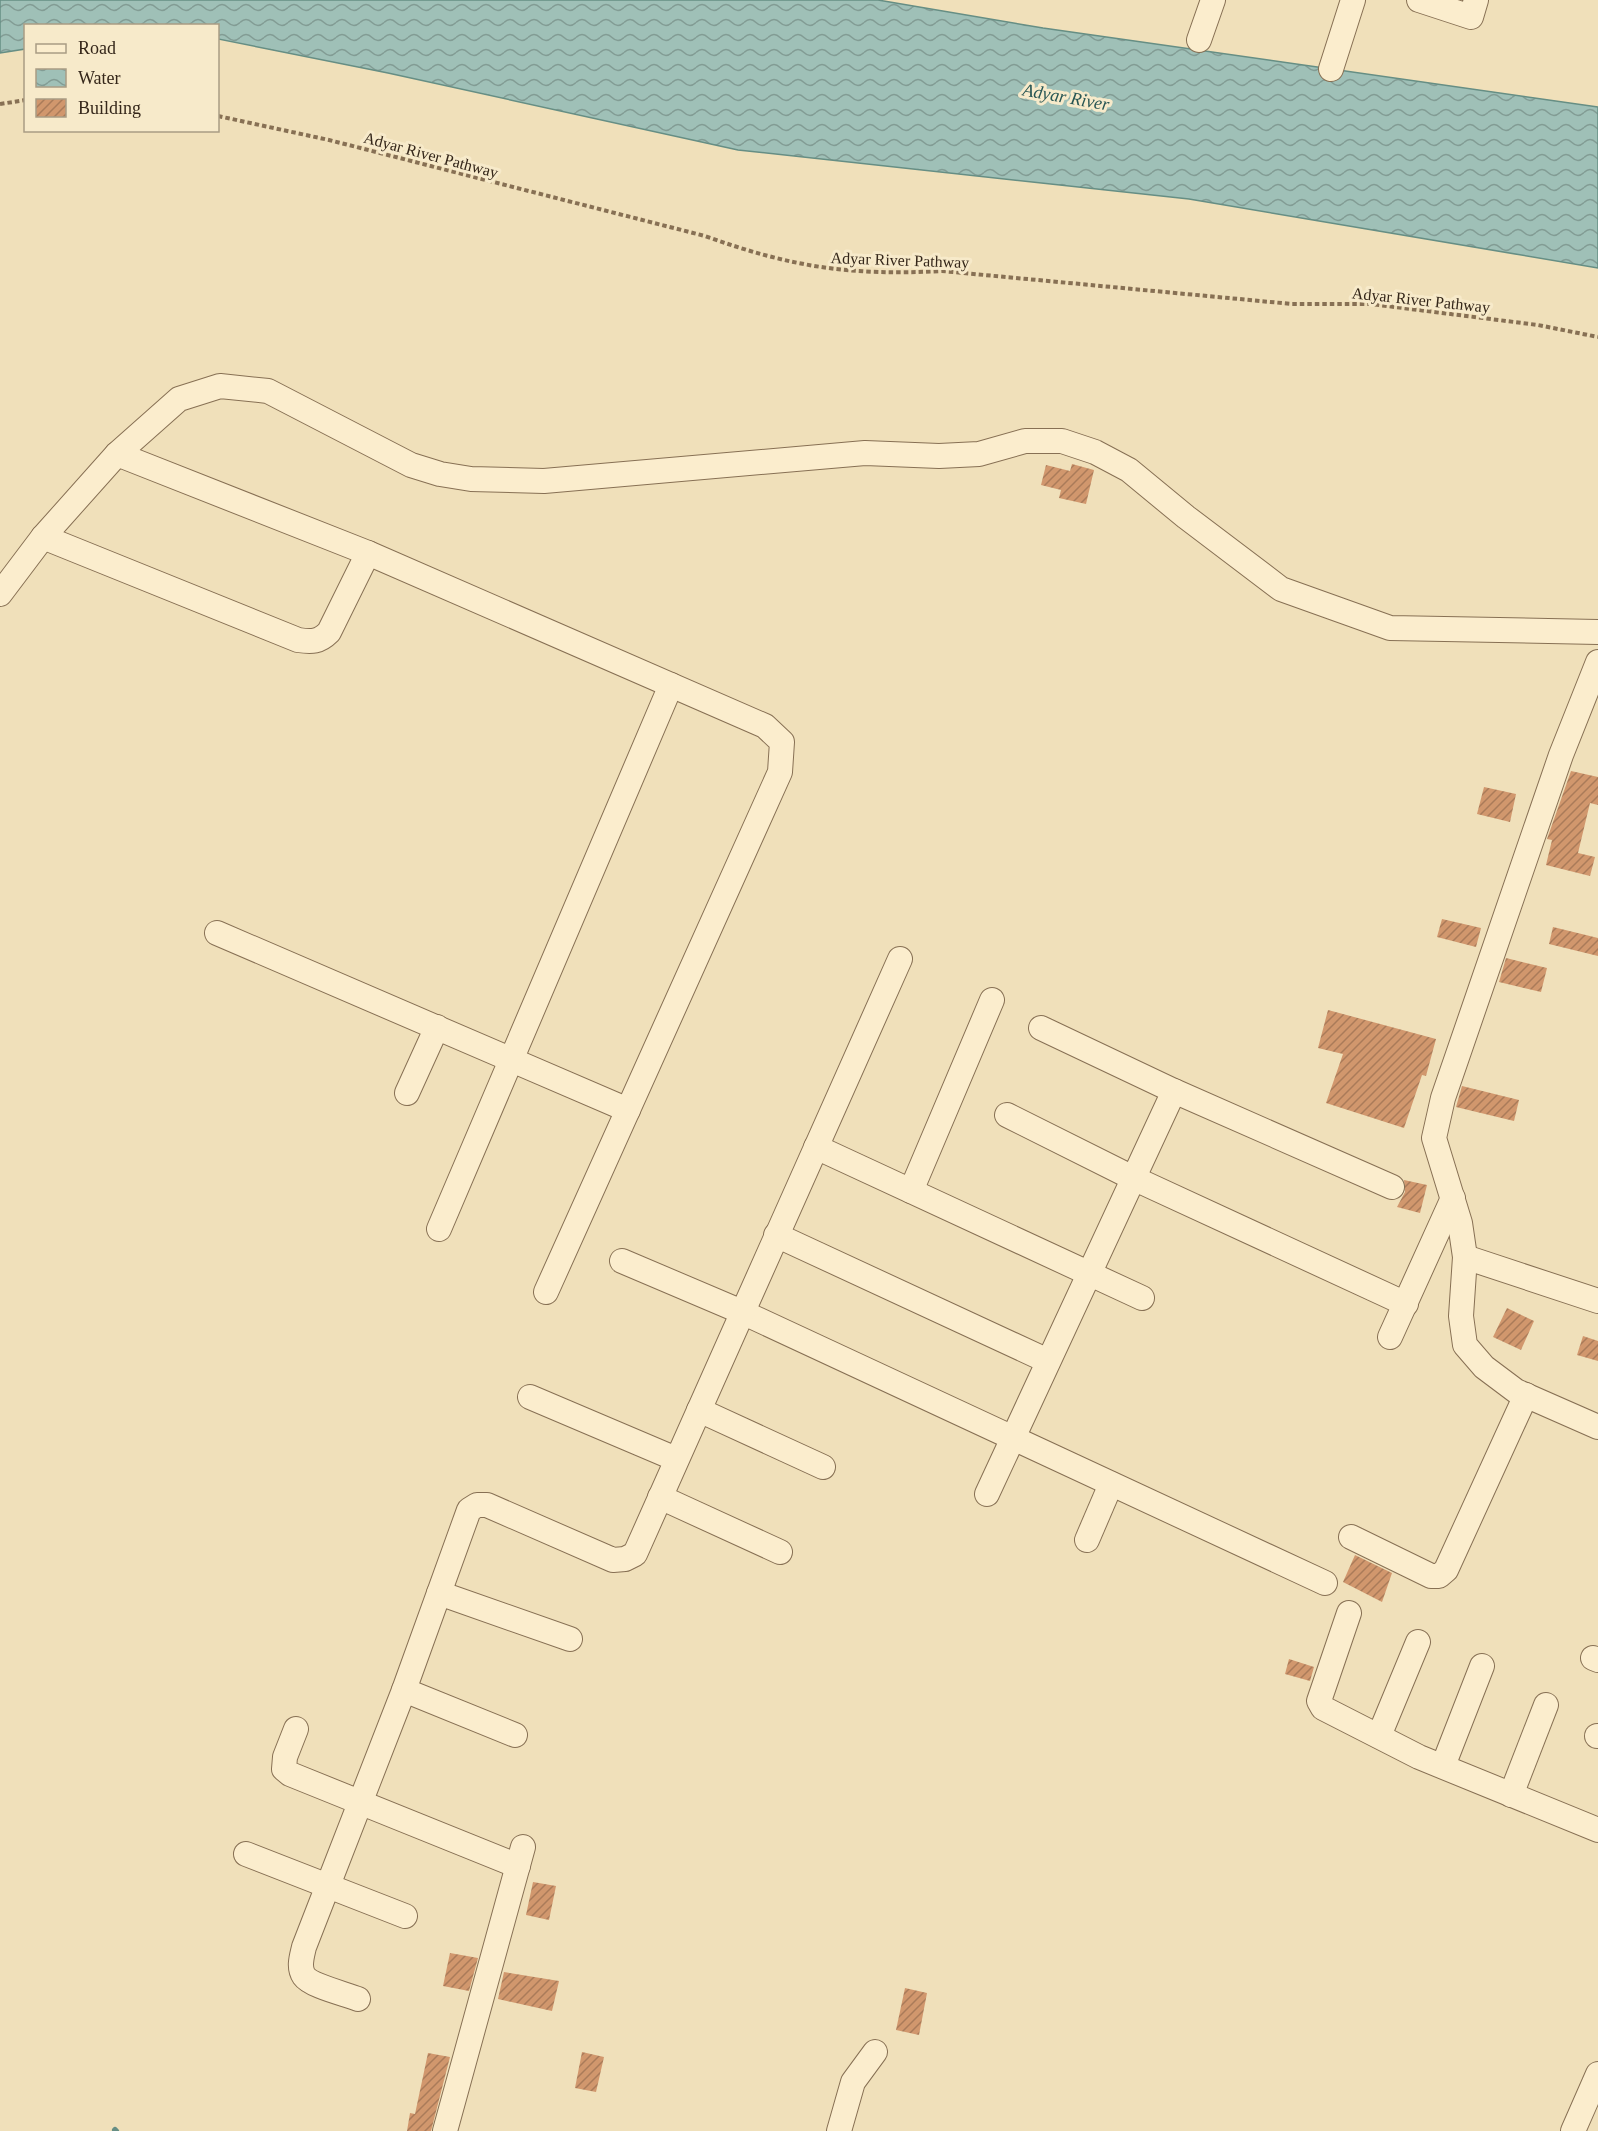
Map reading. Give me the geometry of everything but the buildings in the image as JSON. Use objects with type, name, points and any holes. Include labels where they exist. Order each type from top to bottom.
[{"type":"street","points":[[1199,40],[1213,0]]},
{"type":"street","points":[[1331,69],[1353,0]]},
{"type":"street","points":[[1419,0],[1471,17],[1476,0]]},
{"type":"street","points":[[0,594],[43,537],[117,454],[179,399],[220,386],[268,391],[411,465],[440,474],[471,478],[544,481],[864,453],[939,456],[979,454],[1025,441],[1062,441],[1095,452],[1129,470],[1186,517],[1281,589],[1390,628],[1598,632]]},
{"type":"street","points":[[117,454],[368,553],[765,726],[782,742],[780,772],[546,1292]]},
{"type":"street","points":[[43,537],[298,640],[312,642],[322,639],[329,632],[368,553]]},
{"type":"street","points":[[1598,662],[1561,755],[1443,1098],[1434,1138],[1452,1198],[1465,1257],[1461,1316],[1465,1345],[1484,1367],[1516,1391],[1598,1427]]},
{"type":"street","points":[[439,1229],[671,685]]},
{"type":"street","points":[[217,933],[628,1110]]},
{"type":"street","points":[[358,1999],[312,1982],[304,1976],[300,1963],[359,1802],[404,1690],[469,1510],[477,1505],[497,1508],[613,1560],[625,1559],[635,1554],[900,959]]},
{"type":"street","points":[[911,1191],[992,1000]]},
{"type":"street","points":[[407,1093],[437,1027]]},
{"type":"street","points":[[1041,1028],[1174,1091],[1392,1187]]},
{"type":"street","points":[[987,1494],[1174,1091]]},
{"type":"street","points":[[1006,1115],[1133,1178],[1406,1304]]},
{"type":"street","points":[[816,1147],[1142,1298]]},
{"type":"street","points":[[1390,1337],[1452,1198]]},
{"type":"street","points":[[776,1235],[1048,1361]]},
{"type":"street","points":[[1465,1257],[1598,1301]]},
{"type":"street","points":[[622,1261],[742,1312],[1325,1583]]},
{"type":"street","points":[[1351,1538],[1431,1576],[1439,1576],[1446,1570],[1526,1395]]},
{"type":"street","points":[[530,1397],[676,1459]]},
{"type":"street","points":[[699,1410],[823,1467]]},
{"type":"street","points":[[1087,1540],[1111,1484]]},
{"type":"street","points":[[660,1497],[780,1551]]},
{"type":"street","points":[[439,1593],[570,1638]]},
{"type":"street","points":[[1349,1612],[1319,1701],[1323,1708],[1443,1766],[1598,1830]]},
{"type":"street","points":[[1379,1736],[1418,1642]]},
{"type":"street","points":[[1443,1766],[1482,1666]]},
{"type":"street","points":[[404,1690],[515,1735]]},
{"type":"street","points":[[1511,1795],[1546,1705]]},
{"type":"street","points":[[296,1729],[285,1757],[284,1769],[290,1774],[359,1802],[521,1856],[445,2131]]},
{"type":"street","points":[[246,1854],[405,1916]]},
{"type":"street","points":[[839,2131],[853,2082],[875,2052]]},
{"type":"street","points":[[1573,2131],[1598,2073]]},
{"type":"path","points":[[0,104],[24,100]]},
{"type":"path","name":"Adyar River Pathway","points":[[219,116],[329,140],[705,236],[759,256],[829,270],[883,274],[942,271],[1292,304],[1371,304],[1538,325],[1598,337]]},
{"type":"water","name":"Adyar River","points":[[0,0],[878,0],[1043,28],[1598,107],[1598,268],[1189,199],[738,150],[388,73],[219,39],[219,24],[24,24],[24,49],[0,53]]}]
